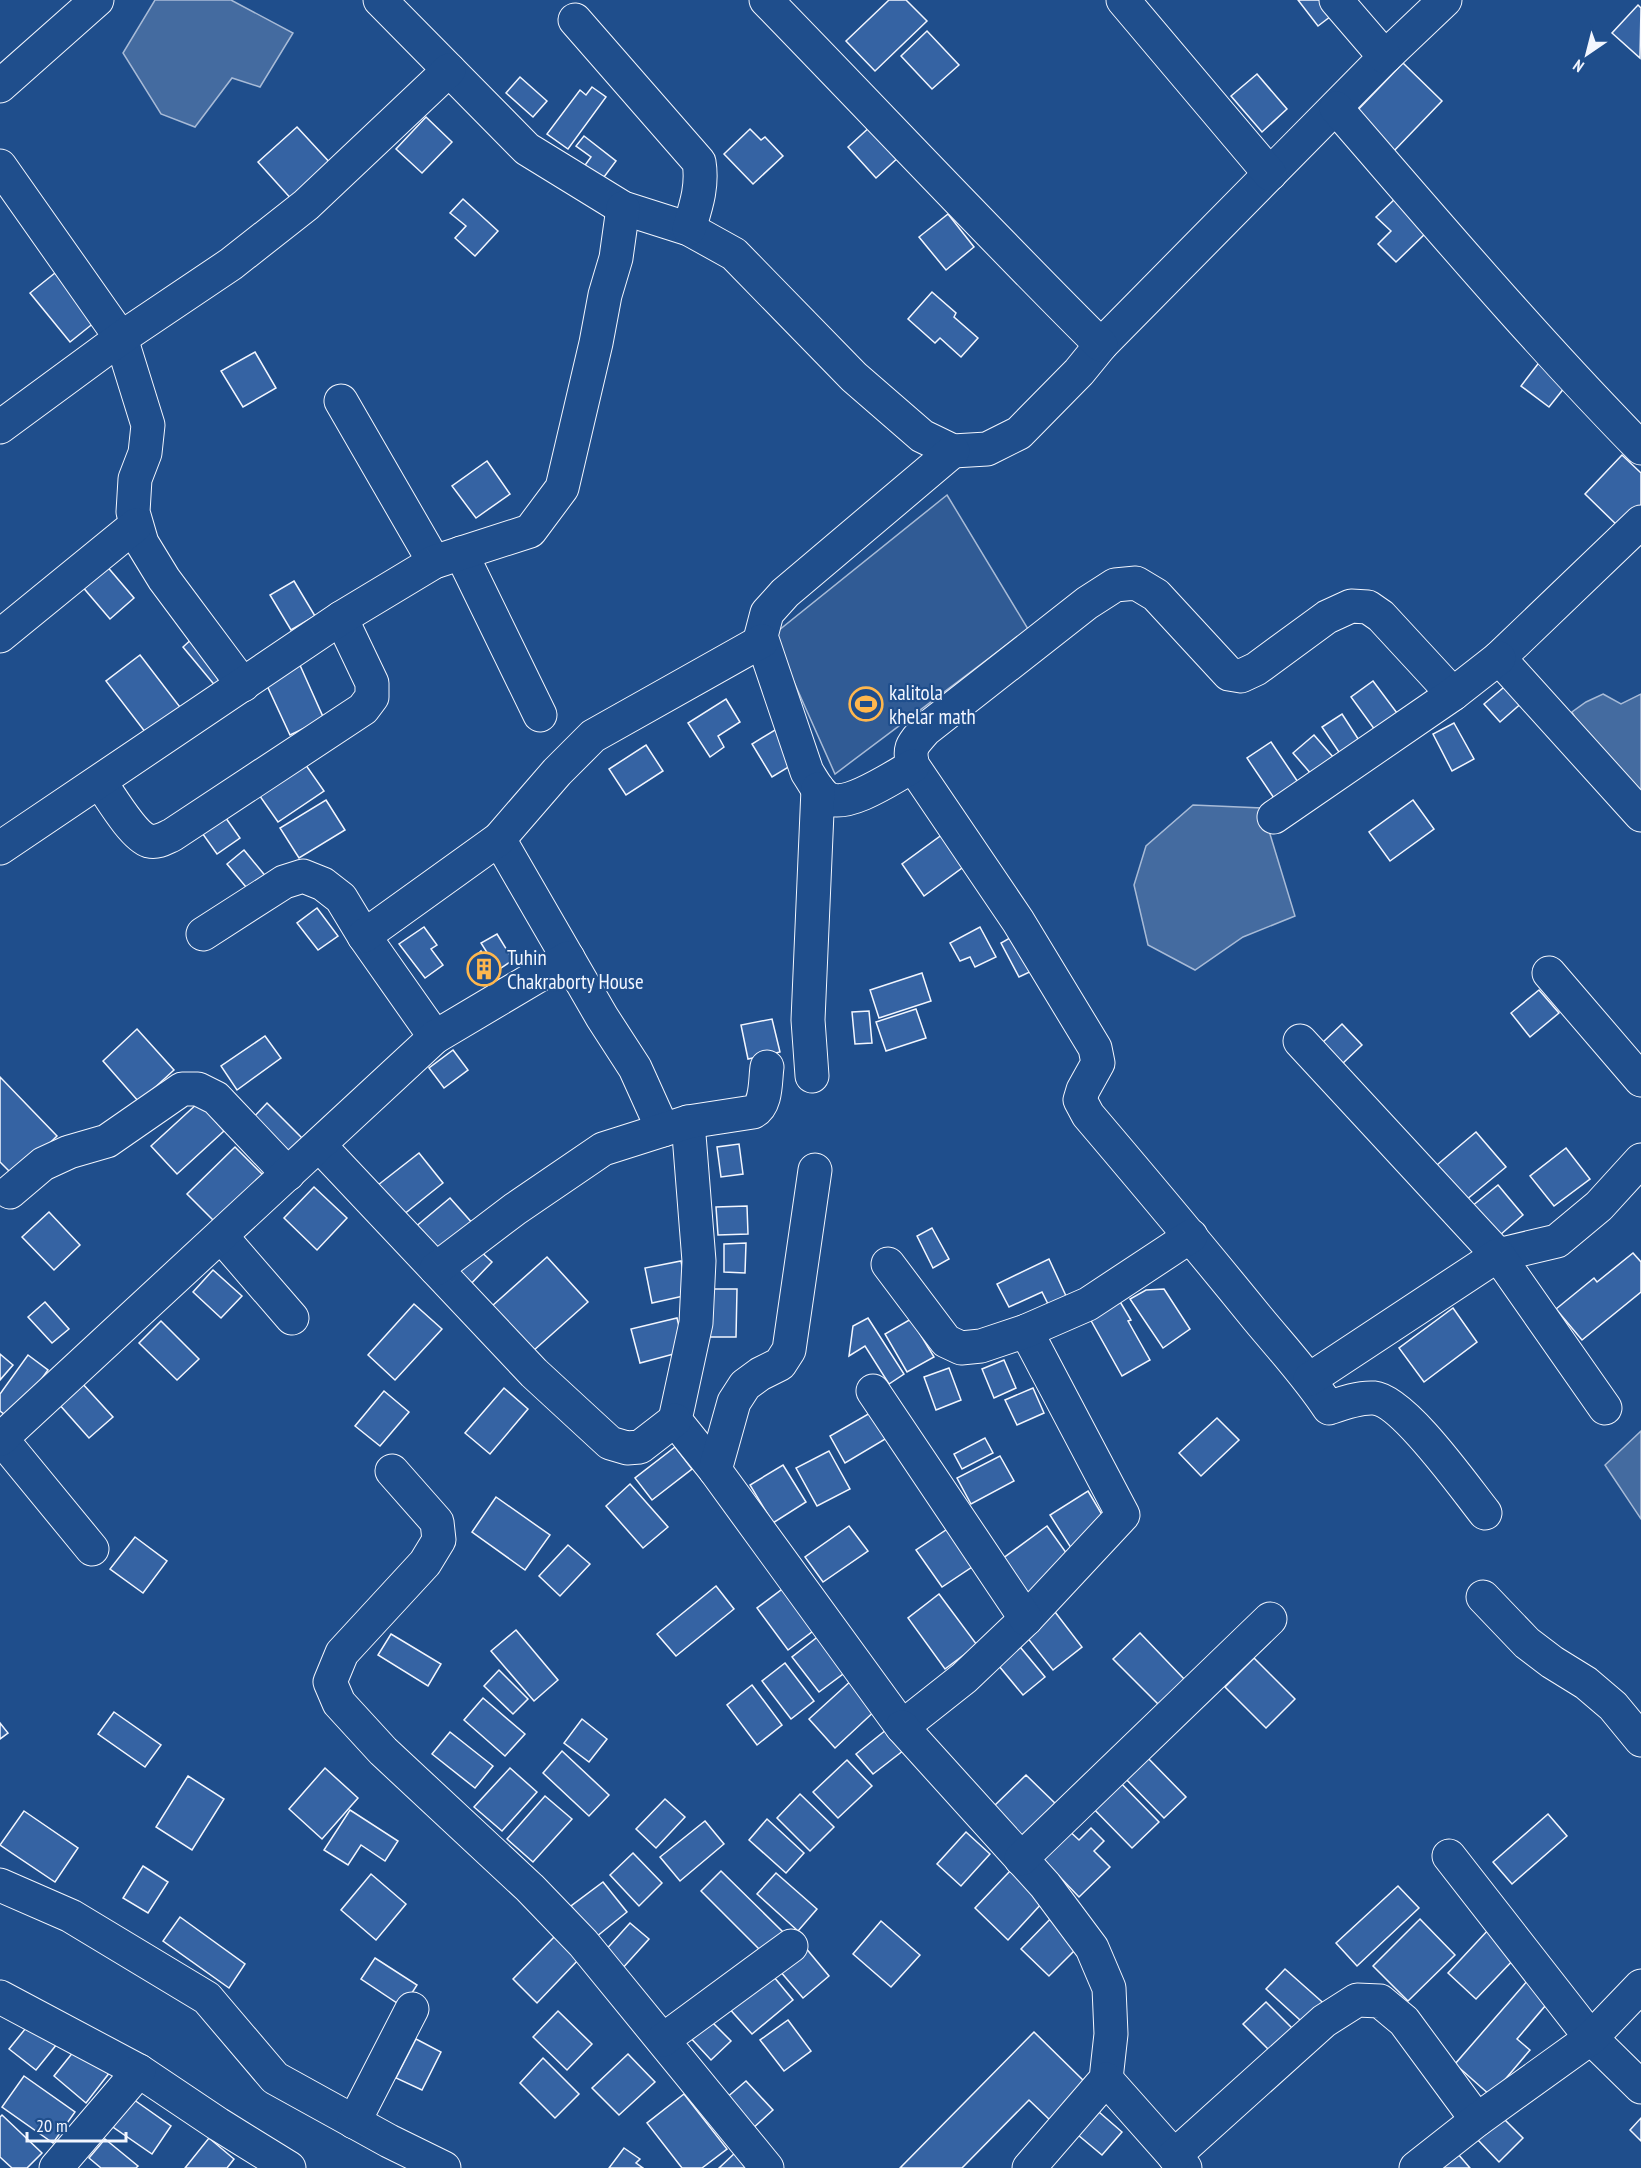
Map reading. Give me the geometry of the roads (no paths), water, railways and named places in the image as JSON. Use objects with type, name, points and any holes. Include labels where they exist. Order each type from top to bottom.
[{"type":"street","points":[[0,86],[97,0]]},
{"type":"street","points":[[380,0],[527,149],[623,208],[689,229],[734,254],[854,377],[922,436],[953,451],[987,449],[1019,433],[1079,372],[1101,345],[1445,0]]},
{"type":"street","points":[[766,0],[1020,265],[1101,345]]},
{"type":"street","points":[[1123,0],[1270,174]]},
{"type":"street","points":[[1336,0],[1386,57]]},
{"type":"street","points":[[575,20],[699,162],[702,178],[699,198],[689,229]]},
{"type":"street","points":[[3,418],[231,264],[306,205],[449,70]]},
{"type":"street","points":[[1336,108],[1565,369],[1641,448]]},
{"type":"street","points":[[0,166],[121,338],[148,425],[145,453],[135,479],[133,512],[142,543],[165,579],[243,685]]},
{"type":"street","points":[[0,848],[341,618],[448,557],[530,531],[562,488],[605,295],[616,258],[623,208]]},
{"type":"street","points":[[341,401],[448,557],[540,715]]},
{"type":"street","points":[[913,766],[857,796],[839,801],[828,798],[818,789],[807,772],[762,641],[762,629],[767,613],[785,593],[953,451]]},
{"type":"street","points":[[1274,817],[1453,694],[1499,658],[1641,522]]},
{"type":"street","points":[[0,636],[136,525]]},
{"type":"street","points":[[1453,694],[1381,616],[1368,607],[1351,606],[1327,616],[1256,669],[1241,676],[1229,674],[1156,595],[1136,583],[1115,585],[1087,603],[926,729],[911,747],[913,766],[1018,921],[1095,1048],[1098,1063],[1080,1100],[1088,1115],[1310,1379],[1329,1407],[1350,1400],[1376,1398],[1401,1412],[1485,1513]]},
{"type":"street","points":[[100,782],[137,833],[149,841],[158,841],[172,835],[363,709],[372,697],[372,683],[341,618]]},
{"type":"street","points":[[364,936],[499,839],[557,772],[592,736],[762,641]]},
{"type":"street","points":[[1499,658],[1641,815]]},
{"type":"street","points":[[812,1076],[808,1020],[818,789]]},
{"type":"street","points":[[319,1145],[534,1373],[610,1443],[627,1448],[640,1447],[675,1420],[696,1323],[699,1261],[676,1126],[635,1068],[499,839]]},
{"type":"street","points":[[203,934],[284,882],[303,876],[323,884],[341,898],[364,936],[435,1037]]},
{"type":"street","points":[[92,1548],[1,1438],[435,1037],[568,958]]},
{"type":"street","points":[[1549,973],[1641,1080]]},
{"type":"street","points":[[1300,1041],[1498,1255],[1605,1408]]},
{"type":"street","points":[[436,1269],[515,1209],[603,1149],[676,1126],[759,1109],[762,1103],[767,1067]]},
{"type":"street","points":[[3,1192],[43,1164],[69,1152],[107,1141],[182,1089],[198,1089],[216,1098],[288,1174]]},
{"type":"street","points":[[1310,1379],[1498,1255],[1557,1241],[1599,1206],[1641,1160]]},
{"type":"street","points":[[715,1470],[734,1402],[745,1385],[780,1364],[789,1350],[815,1170]]},
{"type":"street","points":[[221,1236],[292,1318]]},
{"type":"street","points":[[888,1264],[946,1341],[961,1348],[981,1346],[1026,1331],[1088,1304],[1191,1236]]},
{"type":"street","points":[[902,1727],[963,1678],[1026,1619],[1123,1515],[1026,1331]]},
{"type":"street","points":[[873,1391],[1026,1619]]},
{"type":"street","points":[[675,1420],[715,1470],[902,1727],[1045,1886],[1092,1948],[1109,1988],[1112,2034],[1106,2079],[1029,2168]]},
{"type":"street","points":[[392,1471],[437,1522],[439,1540],[425,1563],[342,1653],[330,1682],[339,1703],[383,1751],[530,1888],[582,1943],[767,2168]]},
{"type":"street","points":[[1483,1597],[1527,1643],[1586,1683],[1613,1706],[1641,1740]]},
{"type":"street","points":[[1021,1859],[1270,1618]]},
{"type":"street","points":[[1449,1856],[1591,2038],[1641,2087]]},
{"type":"street","points":[[0,1885],[72,1916],[207,1998],[275,2078],[444,2168]]},
{"type":"street","points":[[663,2040],[791,1946]]},
{"type":"street","points":[[1416,2168],[1477,2120],[1591,2038],[1641,1986]]},
{"type":"street","points":[[0,1997],[139,2070],[289,2168]]},
{"type":"street","points":[[1106,2079],[1180,2162],[1324,2021],[1357,2000],[1380,2001],[1404,2020],[1477,2120]]},
{"type":"street","points":[[354,2122],[412,2009]]},
{"type":"street","points":[[56,2168],[139,2070]]},
{"type":"place","name":"kalitola khelar math","points":[[866,704]]},
{"type":"place","name":"Tuhin Chakraborty House","points":[[484,969]]}]
